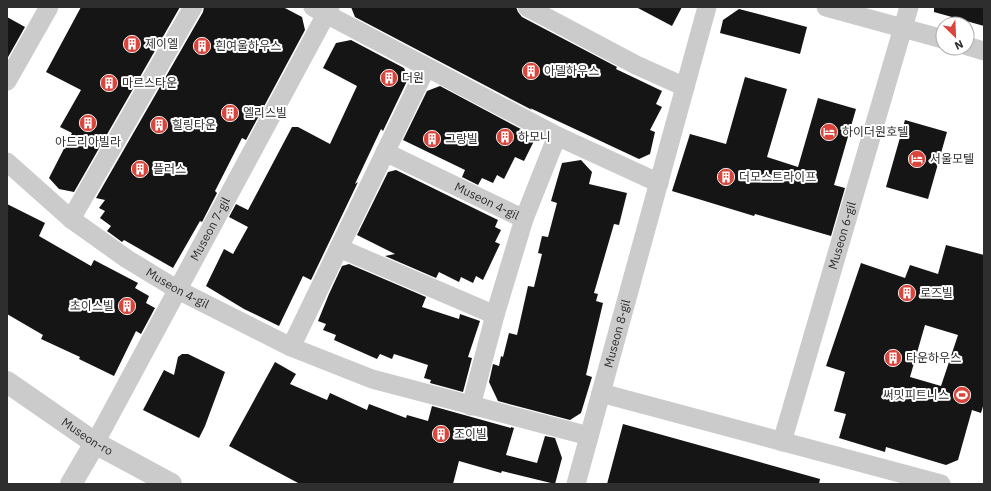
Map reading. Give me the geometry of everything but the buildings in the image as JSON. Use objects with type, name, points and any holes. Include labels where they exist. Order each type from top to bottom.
[{"type":"street","points":[[7,81],[49,7]]},
{"type":"street","points":[[71,219],[193,7]]},
{"type":"street","name":"Museon 8-gil","points":[[576,484],[708,7]]},
{"type":"street","points":[[826,7],[935,37]]},
{"type":"street","name":"Museon 6-gil","points":[[782,442],[904,29],[909,7]]},
{"type":"street","name":"Museon 7-gil","points":[[95,444],[178,290],[323,9],[426,68]]},
{"type":"street","points":[[535,11],[636,65],[685,87]]},
{"type":"street","points":[[291,347],[426,68],[557,136],[659,183]]},
{"type":"street","name":"Museon 4-gil","points":[[471,406],[495,315],[524,219],[557,136]]},
{"type":"street","name":"Museon 4-gil","points":[[386,152],[524,219]]},
{"type":"street","name":"Museon 4-gil","points":[[7,162],[71,219],[127,259],[178,290],[291,347],[372,379],[589,436]]},
{"type":"street","points":[[339,248],[495,315]]},
{"type":"street","name":"Museon-ro","points":[[7,382],[95,444],[171,484]]},
{"type":"street","points":[[601,393],[941,484]]},
{"type":"street","points":[[70,484],[95,444]]},
{"type":"place","name":"제이엘","points":[[132,44]]},
{"type":"place","name":"흰여울하우스","points":[[202,46]]},
{"type":"place","name":"아델하우스","points":[[531,71]]},
{"type":"place","name":"더원","points":[[389,78]]},
{"type":"place","name":"마르스타운","points":[[109,83]]},
{"type":"place","name":"엘리스빌","points":[[230,113]]},
{"type":"place","name":"아드리아빌라","points":[[88,123]]},
{"type":"place","name":"힐링타운","points":[[159,125]]},
{"type":"place","name":"하이더원호텔","points":[[829,132]]},
{"type":"place","name":"하모니","points":[[505,137]]},
{"type":"place","name":"그랑빌","points":[[432,139]]},
{"type":"place","name":"서울모텔","points":[[917,159]]},
{"type":"place","name":"플러스","points":[[140,169]]},
{"type":"place","name":"더모스트라이프","points":[[726,177]]},
{"type":"place","name":"로즈빌","points":[[907,293]]},
{"type":"place","name":"초이스빌","points":[[127,306]]},
{"type":"place","name":"타운하우스","points":[[893,358]]},
{"type":"place","name":"써밋피트니스","points":[[962,395]]},
{"type":"place","name":"조이빌","points":[[441,434]]}]
